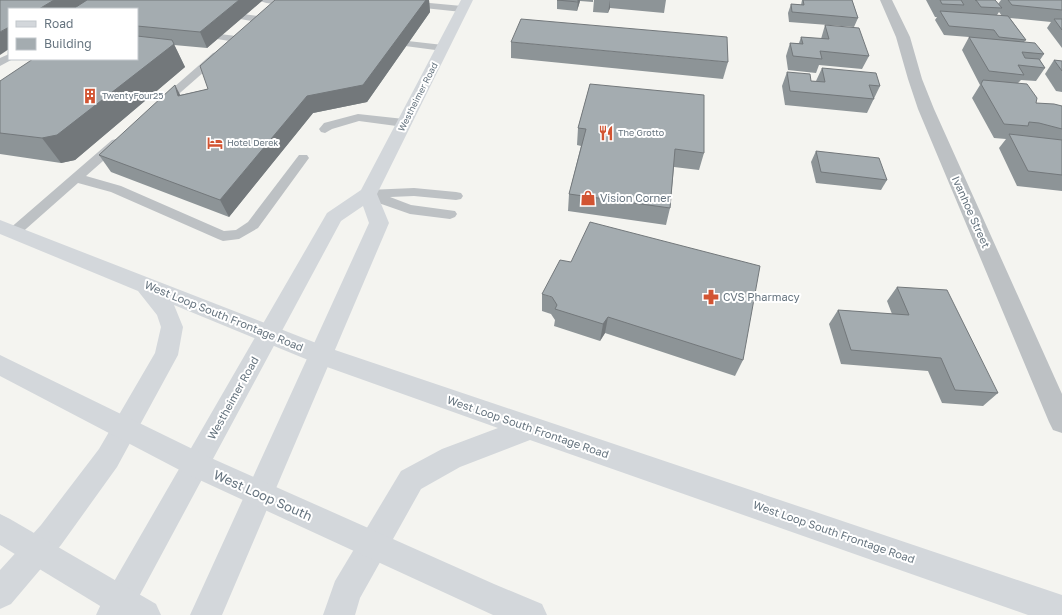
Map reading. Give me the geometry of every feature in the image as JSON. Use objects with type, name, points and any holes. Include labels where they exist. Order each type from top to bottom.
[{"type":"main road","name":"Westheimer Road","points":[[128,612],[268,334],[334,217],[368,194],[465,5]]},
{"type":"main road","points":[[206,615],[379,224],[368,194]]},
{"type":"main road","name":"West Loop South Frontage Road","points":[[7,230],[321,355],[1062,611]]},
{"type":"main road","points":[[0,593],[51,535],[108,458],[166,355],[172,327],[167,312],[144,284]]},
{"type":"main road","name":"West Loop South","points":[[0,366],[201,467],[485,596],[531,615]]},
{"type":"main road","points":[[339,615],[346,592],[411,480],[451,458],[530,428]]},
{"type":"main road","points":[[0,529],[128,612]]},
{"type":"street","name":"Ivanhoe Street","points":[[886,0],[903,37],[924,104],[1062,422]]},
{"type":"lane","points":[[263,0],[279,1]]},
{"type":"lane","points":[[153,111],[279,1]]},
{"type":"lane","points":[[402,4],[465,5]]},
{"type":"lane","points":[[243,17],[258,19]]},
{"type":"lane","points":[[220,37],[236,39]]},
{"type":"lane","points":[[408,44],[443,48]]},
{"type":"lane","points":[[326,129],[328,126],[358,117],[404,123]]},
{"type":"lane","points":[[7,230],[76,178],[124,137]]},
{"type":"lane","points":[[76,178],[116,189],[224,236],[239,234],[253,225],[303,158]]},
{"type":"lane","points":[[368,194],[414,192],[456,196]]},
{"type":"lane","points":[[368,194],[410,209],[450,214]]},
{"type":"building","points":[[0,0],[54,0],[41,8],[8,8],[8,28],[0,32]]},
{"type":"building","points":[[87,0],[239,0],[200,32],[138,26],[138,8],[75,8]]},
{"type":"building","name":"Hotel Derek","points":[[275,0],[426,0],[363,85],[307,96],[220,200],[99,155],[175,85],[178,96],[208,89],[200,66]]},
{"type":"building","points":[[557,0],[578,0],[578,2]]},
{"type":"building","points":[[803,0],[852,0],[858,18],[792,12],[791,4],[804,5]]},
{"type":"building","points":[[940,0],[961,0],[964,5],[942,4]]},
{"type":"building","points":[[976,0],[995,0],[1002,8],[981,7]]},
{"type":"building","points":[[1008,0],[1062,0],[1062,10],[1012,5]]},
{"type":"building","points":[[940,11],[1008,16],[1026,40],[999,37],[994,30],[949,26]]},
{"type":"building","points":[[521,19],[727,37],[728,62],[511,42]]},
{"type":"building","points":[[1054,19],[1062,19],[1062,30]]},
{"type":"building","points":[[825,25],[859,28],[869,56],[820,51],[822,59],[793,56],[790,43],[803,44],[801,37],[829,39]]},
{"type":"building","points":[[138,36],[172,40],[174,44],[57,135],[42,138],[0,133],[0,81],[32,60],[138,60]]},
{"type":"building","points":[[969,37],[1035,43],[1044,54],[1022,52],[1025,58],[1039,59],[1045,68],[1018,65],[1024,75],[989,71]]},
{"type":"building","points":[[1054,60],[1062,61],[1062,71]]},
{"type":"building","points":[[822,68],[876,73],[880,86],[869,85],[874,99],[790,91],[787,72],[810,74],[811,81],[825,82]]},
{"type":"building","points":[[983,80],[1027,84],[1037,98],[1036,103],[1062,106],[1062,129],[1029,122],[1028,126],[1004,124],[981,84]]},
{"type":"building","points":[[590,84],[704,95],[704,153],[675,149],[670,208],[569,194],[586,129],[578,128]]},
{"type":"building","points":[[1009,134],[1062,140],[1062,175],[1028,171]]},
{"type":"building","points":[[816,151],[879,158],[887,180],[821,172]]},
{"type":"building","name":"CVS Pharmacy","points":[[590,222],[760,266],[743,360],[608,317],[603,324],[555,309],[557,305],[552,297],[542,294],[560,260],[571,262]]},
{"type":"building","points":[[897,287],[947,290],[998,393],[955,390],[941,358],[851,350],[838,310],[909,315]]},
{"type":"place","name":"TwentyFour25","points":[[90,96]]},
{"type":"place","name":"The Grotto","points":[[606,133]]},
{"type":"place","name":"Hotel Derek","points":[[215,143]]},
{"type":"place","name":"Vision Corner","points":[[588,198]]},
{"type":"place","name":"CVS Pharmacy","points":[[711,297]]}]
